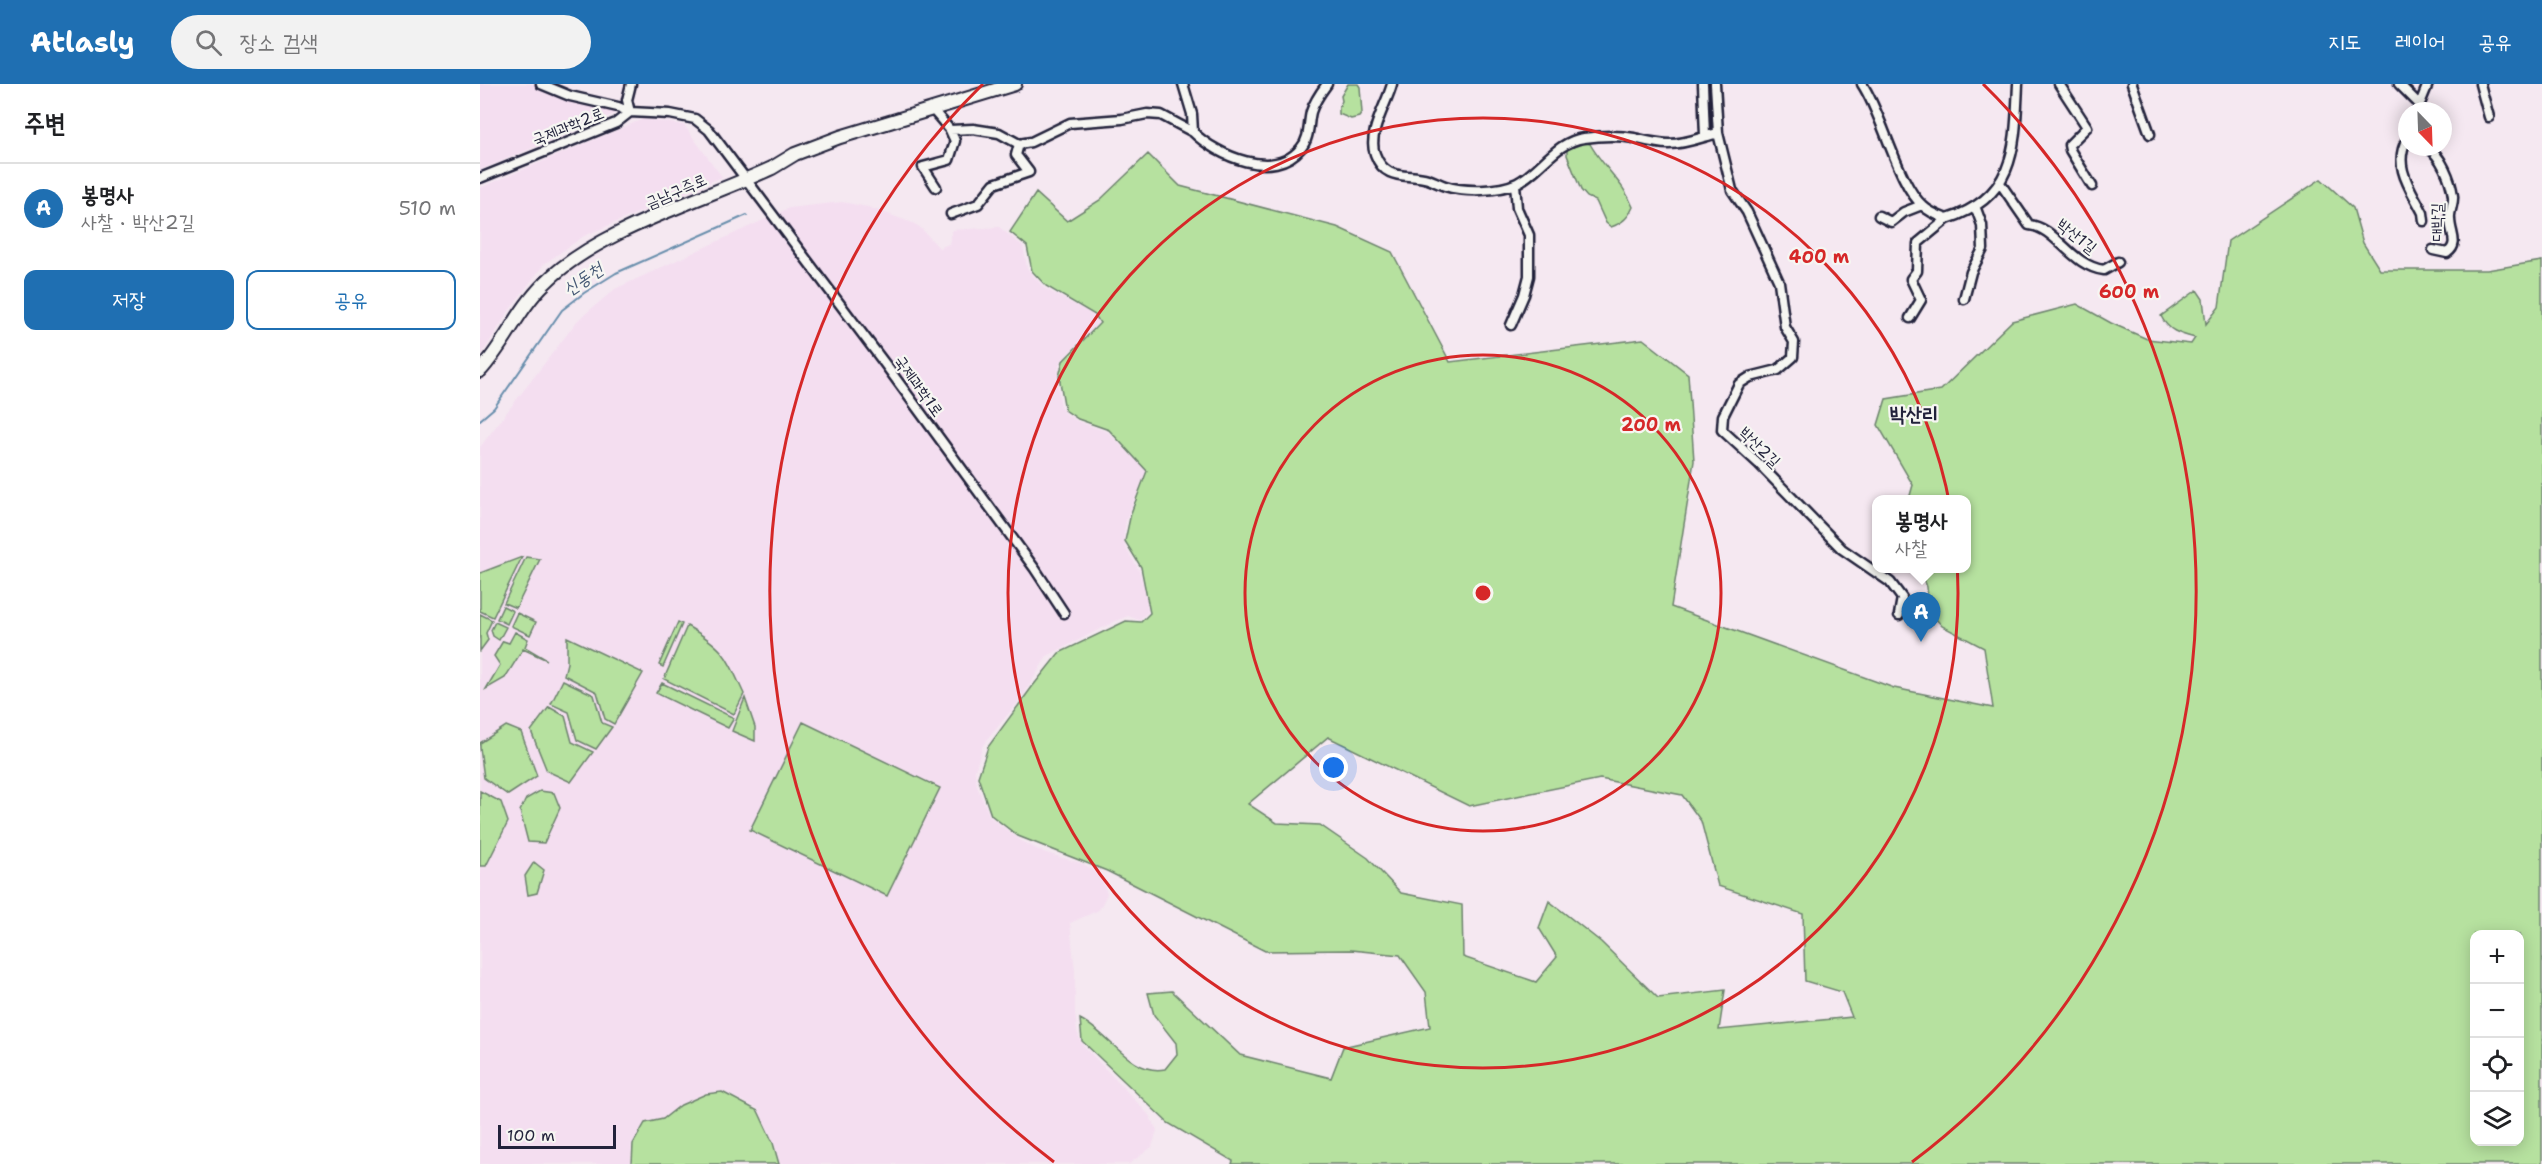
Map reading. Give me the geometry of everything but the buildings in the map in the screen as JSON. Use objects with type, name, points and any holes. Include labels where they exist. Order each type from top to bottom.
[{"type":"main road","name":"금남구즉로","points":[[480,371],[520,312],[544,283],[577,256],[627,231],[746,180],[795,154],[840,137],[1015,84]]},
{"type":"street","points":[[541,84],[570,96],[630,112]]},
{"type":"street","points":[[630,112],[627,99],[631,84]]},
{"type":"street","points":[[1183,84],[1192,114],[1193,132]]},
{"type":"street","points":[[950,130],[973,129],[999,133],[1019,144],[1031,142],[1070,123],[1161,114],[1193,132],[1204,143],[1230,155],[1269,164],[1291,157],[1302,148],[1307,137],[1311,112],[1327,84]]},
{"type":"street","points":[[1392,84],[1375,131],[1373,145],[1375,155],[1384,167],[1404,178],[1427,178],[1444,186],[1463,190],[1505,187],[1515,184],[1532,173],[1551,154],[1582,138],[1615,136],[1672,144],[1718,133]]},
{"type":"street","points":[[1703,84],[1705,136]]},
{"type":"street","name":"박산2길","points":[[1715,84],[1718,133],[1731,190],[1748,212],[1779,282],[1785,327],[1794,342],[1793,357],[1778,370],[1750,377],[1739,384],[1724,416],[1722,430],[1759,464],[1842,549],[1872,570]]},
{"type":"street","points":[[1862,84],[1876,107],[1911,190],[1922,205],[1947,219]]},
{"type":"street","points":[[1910,318],[1921,300],[1911,279],[1917,271],[1917,243],[1947,219],[1975,206],[2000,183],[2014,149],[2018,84]]},
{"type":"street","points":[[2059,84],[2087,127],[2069,145],[2092,186]]},
{"type":"street","points":[[2132,84],[2150,134]]},
{"type":"street","points":[[2399,84],[2413,102]]},
{"type":"street","points":[[2420,102],[2428,84]]},
{"type":"street","points":[[2480,84],[2489,117]]},
{"type":"street","points":[[933,110],[950,130],[955,141],[949,160],[923,167],[936,187]]},
{"type":"street","name":"국제과학2로","points":[[480,178],[616,123],[630,112],[670,114],[695,119],[709,130],[746,180]]},
{"type":"street","points":[[951,214],[978,204],[994,184],[1029,172],[1016,155],[1019,144]]},
{"type":"street","points":[[2401,156],[2400,165],[2423,213],[2424,221]]},
{"type":"street","name":"대박길","points":[[2433,250],[2447,253],[2452,250],[2455,243],[2450,219],[2453,196],[2438,156]]},
{"type":"street","name":"국제과학1로","points":[[746,180],[885,364],[1035,569],[1064,613]]},
{"type":"street","name":"박산1길","points":[[2000,183],[2029,225],[2038,225],[2047,231],[2064,249],[2083,262],[2103,270],[2118,262]]},
{"type":"street","points":[[1511,325],[1524,295],[1529,276],[1529,235],[1517,208],[1515,184]]},
{"type":"street","points":[[1879,216],[1891,222],[1905,212],[1922,205]]},
{"type":"street","points":[[1964,298],[1971,272],[1983,249],[1982,225],[1975,206]]},
{"type":"street","name":"박산2길","points":[[1877,573],[1890,582],[1902,598],[1899,615]]},
{"type":"shaded area","points":[[480,84],[537,84],[614,108],[616,111],[614,114],[480,170]]},
{"type":"shaded area","points":[[643,119],[684,125],[722,177],[584,236],[544,264],[511,308],[480,357],[480,188]]},
{"type":"shaded area","points":[[842,202],[868,207],[913,223],[921,228],[939,248],[949,244],[952,230],[999,227],[1023,246],[1027,268],[1044,288],[1094,315],[1098,323],[1060,362],[1057,382],[1061,408],[1077,421],[1108,432],[1147,471],[1126,520],[1124,535],[1125,547],[1139,570],[1147,596],[1148,612],[1139,620],[1128,616],[1116,621],[1047,656],[1023,696],[983,745],[975,771],[977,786],[990,817],[1023,842],[1043,852],[1084,864],[1100,874],[1107,894],[1099,910],[1070,923],[1075,971],[1077,1032],[1082,1044],[1149,1115],[1157,1130],[1152,1147],[1129,1164],[780,1164],[774,1142],[758,1109],[722,1091],[706,1093],[681,1105],[663,1119],[644,1123],[632,1144],[631,1164],[480,1164],[480,447],[578,320],[615,289],[789,208]]},
{"type":"green space","points":[[1348,84],[1358,84],[1360,87],[1362,113],[1359,117],[1351,119],[1339,114],[1341,96]]},
{"type":"green space","points":[[1584,142],[1590,144],[1624,190],[1633,207],[1624,220],[1611,227],[1606,223],[1596,201],[1587,197],[1581,190],[1567,155],[1567,149]]},
{"type":"green space","points":[[1148,154],[1180,186],[1337,227],[1392,252],[1450,362],[1643,339],[1688,374],[1694,461],[1671,607],[1894,688],[1993,708],[1984,648],[1942,626],[1929,611],[1927,587],[1922,573],[1971,573],[1971,495],[1910,495],[1913,485],[1878,425],[1886,399],[1941,390],[2012,321],[2077,304],[2147,339],[2191,344],[2195,338],[2171,328],[2161,316],[2197,290],[2203,299],[2206,324],[2219,307],[2228,241],[2321,179],[2353,208],[2363,243],[2380,270],[2487,270],[2542,261],[2542,1164],[1232,1164],[1233,1161],[1168,1123],[1082,1041],[1080,1019],[1091,1025],[1121,1052],[1141,1066],[1165,1069],[1177,1054],[1176,1043],[1154,1015],[1148,993],[1172,991],[1240,1055],[1331,1078],[1343,1047],[1430,1027],[1426,992],[1400,955],[1351,950],[1265,951],[1107,871],[1018,836],[991,815],[978,777],[988,747],[1032,687],[1059,653],[1126,621],[1141,622],[1150,613],[1141,567],[1125,541],[1131,513],[1147,471],[1109,430],[1078,419],[1065,410],[1059,376],[1063,361],[1100,323],[1095,315],[1046,286],[1032,271],[1027,246],[1010,232],[1036,193],[1067,221],[1100,200]],"holes":[[[1328,737],[1469,806],[1600,779],[1682,795],[1701,821],[1718,886],[1803,914],[1805,981],[1842,992],[1852,1017],[1719,1030],[1725,990],[1658,998],[1601,942],[1549,901],[1539,928],[1557,957],[1536,982],[1463,957],[1462,905],[1401,893],[1368,858],[1320,825],[1277,823],[1248,804]]]},
{"type":"green space","points":[[522,557],[493,617],[480,611],[480,573]]},
{"type":"green space","points":[[526,557],[540,559],[516,608],[504,603]]},
{"type":"green space","points":[[503,606],[513,611],[507,624],[497,619]]},
{"type":"green space","points":[[517,613],[536,622],[530,635],[511,626]]},
{"type":"green space","points":[[480,614],[492,620],[486,633],[488,640],[480,651]]},
{"type":"green space","points":[[495,622],[506,627],[499,640],[493,636],[491,630]]},
{"type":"green space","points":[[678,622],[682,624],[663,667],[659,665]]},
{"type":"green space","points":[[687,626],[717,647],[733,670],[744,694],[734,714],[664,679]]},
{"type":"green space","points":[[515,632],[528,639],[525,647],[547,660],[523,649],[505,678],[486,689],[500,665],[494,656],[503,641],[509,643]]},
{"type":"green space","points":[[567,637],[643,673],[614,724],[605,719],[597,692],[564,675],[567,663]]},
{"type":"green space","points":[[563,680],[594,695],[602,723],[612,727],[596,749],[577,740],[569,712],[551,704]]},
{"type":"green space","points":[[662,683],[734,718],[728,728],[656,693]]},
{"type":"green space","points":[[745,698],[755,727],[755,741],[732,731]]},
{"type":"green space","points":[[549,707],[565,716],[572,742],[593,752],[571,782],[547,771],[531,731]]},
{"type":"green space","points":[[803,722],[940,788],[887,896],[750,830]]},
{"type":"green space","points":[[506,726],[521,732],[537,776],[508,795],[484,778],[480,748],[480,743]]},
{"type":"green space","points":[[480,791],[501,802],[508,822],[486,866],[480,866]]},
{"type":"green space","points":[[540,791],[554,793],[560,808],[544,843],[528,842],[520,811],[526,799]]},
{"type":"green space","points":[[534,862],[544,870],[537,893],[528,895],[525,876]]},
{"type":"green space","points":[[722,1092],[758,1111],[773,1143],[779,1164],[632,1164],[633,1144],[645,1123],[663,1119],[681,1105],[706,1094]]},
{"type":"waterway","name":"신동천","points":[[480,420],[494,408],[562,310],[584,293],[616,273],[747,215]]},
{"type":"place","name":"봉명사","points":[[1921,642]]},
{"type":"district","name":"박산리","points":[[1914,414]]}]
